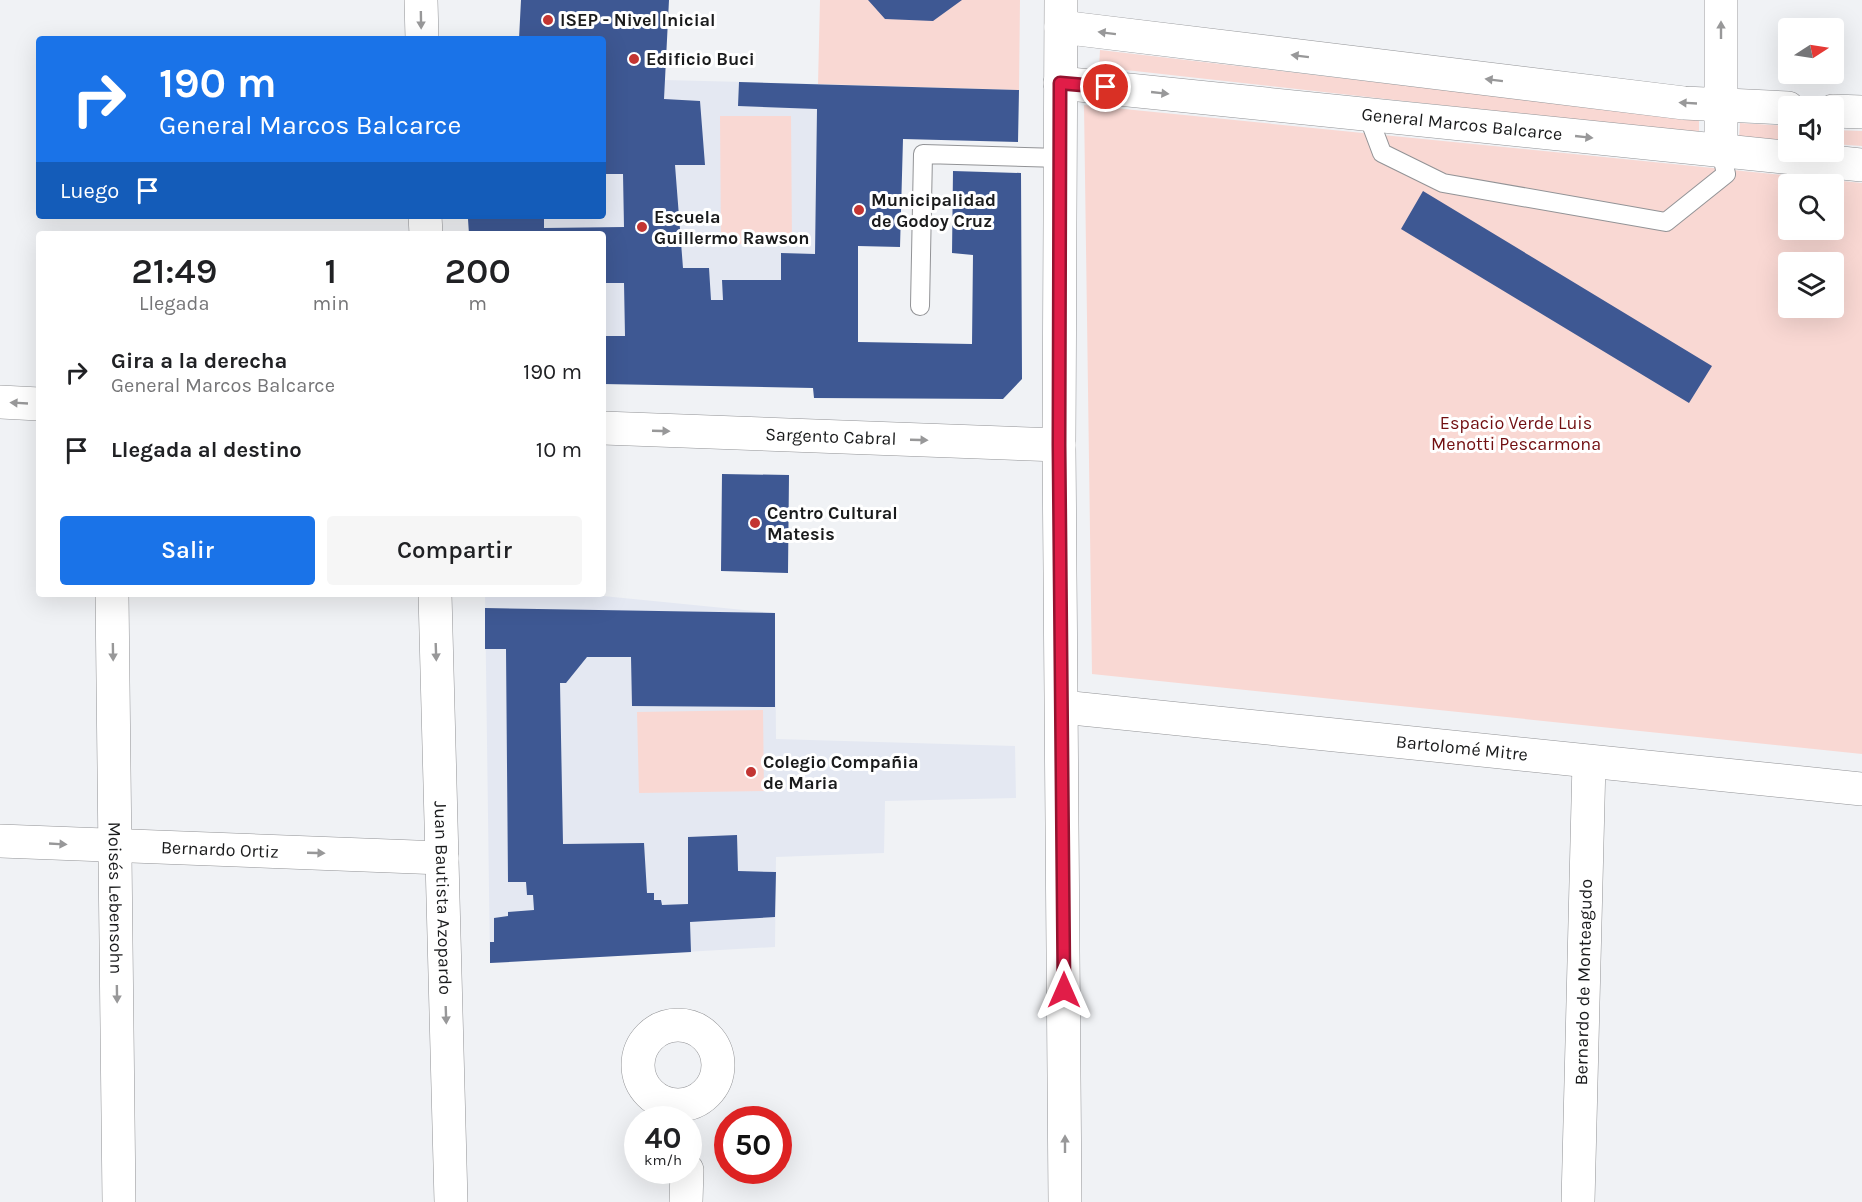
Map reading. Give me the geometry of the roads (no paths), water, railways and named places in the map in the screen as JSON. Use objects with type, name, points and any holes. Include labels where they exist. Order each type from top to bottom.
[{"type":"street","points":[[421,0],[422,36]]},
{"type":"street","points":[[1721,0],[1721,151]]},
{"type":"street","points":[[1065,1202],[1059,445],[1061,13],[1684,103],[1778,107]]},
{"type":"street","name":"General Marcos Balcarce","points":[[1060,83],[1862,165]]},
{"type":"street","points":[[1844,111],[1862,112]]},
{"type":"street","points":[[0,402],[36,404]]},
{"type":"street","name":"Sargento Cabral","points":[[606,428],[1059,445]]},
{"type":"street","name":"Moisés Lebensohn","points":[[112,597],[119,1202]]},
{"type":"street","name":"Juan Bautista Azopardo","points":[[435,597],[451,1202]]},
{"type":"street","name":"Bartolomé Mitre","points":[[1062,707],[1862,789]]},
{"type":"street","name":"Bernardo de Monteagudo","points":[[1578,1202],[1589,762]]},
{"type":"street","name":"Bernardo Ortiz","points":[[0,841],[442,858]]},
{"type":"street","points":[[686,1202],[687,1184]]},
{"type":"lane","points":[[1367,113],[1382,153],[1443,183],[1666,222],[1726,174],[1721,151]]},
{"type":"lane","points":[[920,306],[923,154],[1060,158]]},
{"type":"place","name":"ISEP - Nivel Inicial","points":[[548,20]]},
{"type":"place","name":"Edificio Buci","points":[[634,59]]},
{"type":"place","name":"Municipalidad de Godoy Cruz","points":[[859,210]]},
{"type":"place","name":"Escuela Guillermo Rawson","points":[[642,227]]},
{"type":"place","name":"Centro Cultural Matesis","points":[[755,523]]},
{"type":"place","name":"Colegio Compañia de Maria","points":[[751,772]]},
{"type":"park label","name":"Espacio Verde Luis Menotti Pescarmona","points":[[1516,433]]}]
